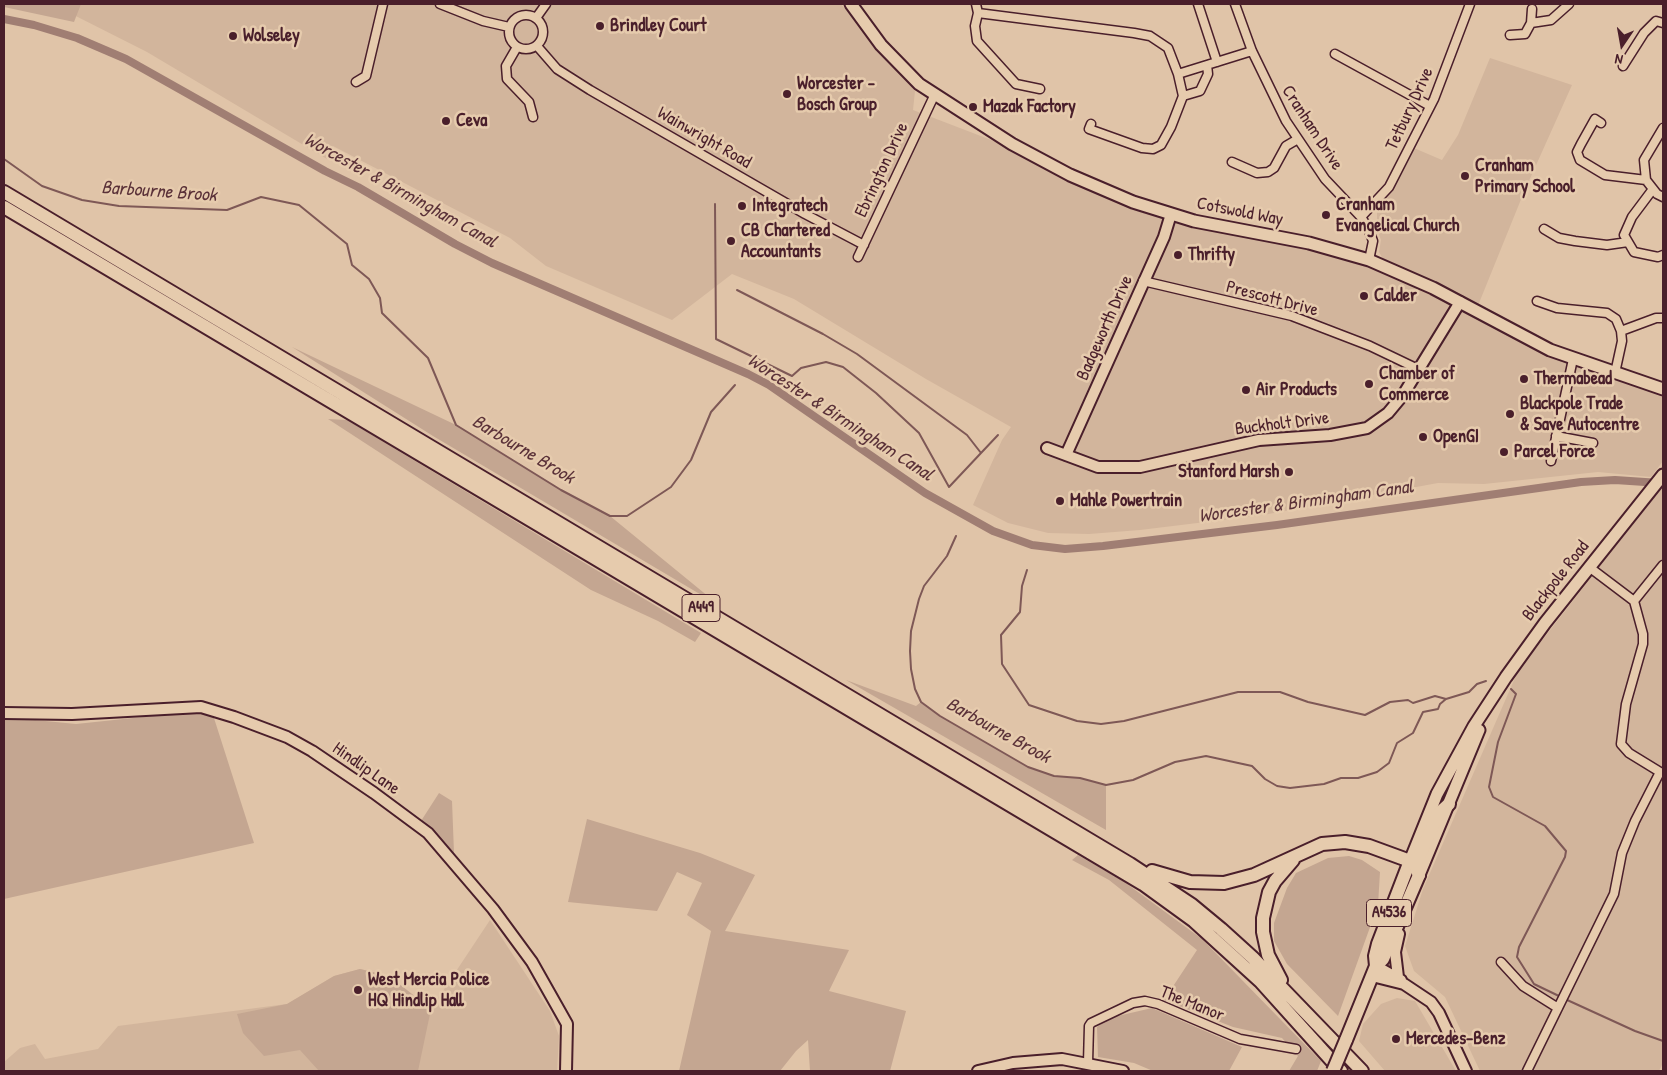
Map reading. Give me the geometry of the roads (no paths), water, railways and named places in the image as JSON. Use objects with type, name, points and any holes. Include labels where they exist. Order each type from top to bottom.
[{"type":"main road","name":"Cotswold Way","points":[[851,4],[881,45],[919,84],[934,96],[1012,144],[1070,175],[1133,202],[1194,221],[1309,243],[1370,260],[1460,302],[1530,340],[1572,359],[1663,389]]},
{"type":"main road","name":"A449","points":[[4,192],[1130,864],[1192,905],[1214,923],[1288,993],[1362,1071]]},
{"type":"main road","name":"A449","points":[[4,207],[1143,884],[1194,921],[1260,981],[1341,1071]]},
{"type":"main road","name":"Blackpole Road","points":[[1374,971],[1378,944],[1437,794],[1474,726],[1484,714],[1523,652],[1663,475]]},
{"type":"main road","name":"Blackpole Road","points":[[1333,1071],[1374,971],[1383,958],[1419,875],[1484,714]]},
{"type":"main road","points":[[1410,861],[1418,859],[1438,814],[1449,804]]},
{"type":"main road","points":[[1130,864],[1174,879],[1215,884],[1254,875],[1322,844],[1345,842],[1369,846],[1410,861],[1415,866],[1419,875]]},
{"type":"main road","points":[[1288,993],[1268,955],[1263,932],[1263,918],[1269,892],[1283,870],[1298,855]]},
{"type":"street","points":[[356,82],[366,76],[383,4]]},
{"type":"street","points":[[440,4],[483,21],[509,28]]},
{"type":"street","points":[[536,18],[546,4]]},
{"type":"street","points":[[976,4],[978,13],[975,26],[977,41],[1016,84],[1040,89]]},
{"type":"street","points":[[1198,4],[1216,62]]},
{"type":"street","name":"Cranham Drive","points":[[1235,4],[1252,52],[1273,96],[1298,139],[1326,179],[1361,217],[1373,241],[1370,260]]},
{"type":"street","name":"Tetbury Drive","points":[[1361,217],[1389,187],[1430,106],[1470,4]]},
{"type":"street","points":[[1531,23],[1551,20],[1569,4]]},
{"type":"street","points":[[1510,35],[1525,34],[1531,23],[1532,9]]},
{"type":"street","points":[[978,13],[1150,36],[1168,48],[1178,74],[1183,96],[1182,102],[1161,145],[1152,149],[1142,148],[1089,129],[1091,124]]},
{"type":"street","points":[[526,15],[536,18],[544,32],[537,46],[527,50],[516,47],[510,38],[509,28],[520,16],[526,15]]},
{"type":"street","points":[[1623,66],[1644,33],[1656,21],[1663,23]]},
{"type":"street","name":"Wainwright Road","points":[[537,46],[558,69],[590,90],[805,214],[864,245]]},
{"type":"street","points":[[516,47],[506,66],[507,79],[529,102],[533,117]]},
{"type":"street","points":[[1178,74],[1252,52]]},
{"type":"street","points":[[1335,54],[1430,106]]},
{"type":"street","points":[[1183,96],[1200,91],[1208,74],[1207,65]]},
{"type":"street","name":"Ebrington Drive","points":[[858,257],[934,96]]},
{"type":"street","points":[[1601,122],[1595,119],[1581,144],[1577,152],[1580,160],[1605,175],[1646,180]]},
{"type":"street","points":[[1663,128],[1644,160],[1646,180],[1663,197]]},
{"type":"street","points":[[1233,173],[1235,163],[1258,173],[1268,172],[1274,168],[1286,146],[1298,139]]},
{"type":"street","points":[[1653,189],[1632,217],[1624,236],[1634,252],[1658,257],[1663,254]]},
{"type":"street","name":"Badgeworth Drive","points":[[1066,455],[1164,237],[1171,214]]},
{"type":"street","points":[[1544,229],[1559,238],[1575,241],[1607,245],[1628,242]]},
{"type":"street","name":"Prescott Drive","points":[[1143,281],[1292,316],[1370,346],[1418,369]]},
{"type":"street","points":[[1536,301],[1558,308],[1607,313],[1616,319],[1621,331],[1622,341],[1615,373]]},
{"type":"street","name":"Buckholt Drive","points":[[1047,448],[1098,467],[1140,467],[1258,440],[1330,435],[1367,428],[1388,414],[1403,395],[1460,302]]},
{"type":"street","points":[[1621,331],[1656,318],[1663,318]]},
{"type":"street","points":[[1550,461],[1572,359]]},
{"type":"street","points":[[1556,436],[1593,443]]},
{"type":"street","points":[[1634,601],[1663,566]]},
{"type":"street","points":[[1527,1071],[1614,894],[1622,853],[1635,821],[1660,772],[1629,753],[1621,744],[1626,704],[1643,634],[1634,601],[1589,567]]},
{"type":"street","name":"Hindlip Lane","points":[[4,713],[72,714],[201,707],[278,734],[312,751],[428,833],[493,909],[532,962],[567,1024],[566,1071]]},
{"type":"street","points":[[1400,918],[1395,952],[1401,980]]},
{"type":"street","points":[[1501,962],[1523,986],[1558,1008]]},
{"type":"street","points":[[1374,971],[1401,980],[1435,1007],[1466,1071]]},
{"type":"street","name":"The Manor","points":[[1088,1063],[1089,1026],[1091,1023],[1134,1003],[1145,1002],[1158,1004],[1240,1039],[1296,1049]]},
{"type":"street","points":[[978,1071],[1037,1060],[1062,1059],[1123,1071]]},
{"type":"waterway","name":"Worcester & Birmingham Canal","points":[[4,19],[34,25],[77,38],[126,59],[492,263],[748,374],[769,385],[925,493],[993,531],[1032,545],[1065,549],[1103,546],[1277,525],[1581,482],[1615,480],[1660,483]]},
{"type":"waterway","name":"Barbourne Brook","points":[[4,159],[42,186],[82,200],[119,206],[227,210],[261,197],[299,205],[347,244],[352,265],[369,279],[380,298],[382,313],[428,358],[456,425],[561,490],[610,516],[627,516],[671,487],[691,460],[711,412],[735,385]]},
{"type":"waterway","name":"Barbourne Brook","points":[[715,204],[716,339],[792,376],[801,368],[826,362],[843,367],[876,393],[919,433],[949,487],[981,453],[967,435],[857,354],[823,334],[737,290]]},
{"type":"waterway","points":[[981,453],[998,435]]},
{"type":"waterway","name":"Barbourne Brook","points":[[956,536],[947,556],[924,586],[919,599],[911,631],[910,651],[915,689],[921,702],[940,716],[1028,767],[1054,776],[1080,778],[1106,785],[1133,780],[1175,762],[1206,756],[1252,766],[1265,779],[1277,786],[1290,788],[1324,784],[1341,778],[1358,778],[1377,772],[1389,763],[1397,743],[1413,733],[1423,712],[1438,709],[1440,704],[1446,699],[1469,692],[1477,684],[1486,681]]},
{"type":"waterway","points":[[1027,570],[1022,586],[1020,612],[1001,635],[1002,664],[1029,705],[1077,721],[1101,724],[1124,721],[1238,692],[1280,692],[1308,702],[1365,715],[1390,702],[1408,700],[1413,703],[1435,696],[1446,699]]},
{"type":"waterway","name":"Barbourne Brook","points":[[1511,689],[1516,694],[1498,742],[1489,787],[1493,797],[1545,826],[1566,851],[1565,857],[1519,947],[1517,957],[1534,984],[1561,997]]},
{"type":"waterway","name":"Barbourne Brook","points":[[1565,999],[1635,1031],[1663,1041]]},
{"type":"place","name":"Brindley Court","points":[[600,26]]},
{"type":"place","name":"Wolseley","points":[[233,36]]},
{"type":"place","name":"Worcester - Bosch Group","points":[[787,94]]},
{"type":"place","name":"Mazak Factory","points":[[973,107]]},
{"type":"place","name":"Ceva","points":[[446,121]]},
{"type":"place","name":"Cranham Primary School","points":[[1465,176]]},
{"type":"place","name":"Integratech","points":[[742,206]]},
{"type":"place","name":"Cranham Evangelical Church","points":[[1326,215]]},
{"type":"place","name":"CB Chartered Accountants","points":[[731,241]]},
{"type":"place","name":"Thrifty","points":[[1178,255]]},
{"type":"place","name":"Calder","points":[[1364,296]]},
{"type":"place","name":"Thermabead","points":[[1524,379]]},
{"type":"place","name":"Chamber of Commerce","points":[[1369,384]]},
{"type":"place","name":"Air Products","points":[[1246,390]]},
{"type":"place","name":"Blackpole Trade & Save Autocentre","points":[[1510,414]]},
{"type":"place","name":"OpenGI","points":[[1423,437]]},
{"type":"place","name":"Parcel Force","points":[[1504,452]]},
{"type":"place","name":"Stanford Marsh","points":[[1289,472]]},
{"type":"place","name":"Mahle Powertrain","points":[[1060,501]]},
{"type":"place","name":"West Mercia Police HQ Hindlip Hall","points":[[358,990]]},
{"type":"place","name":"Mercedes-Benz","points":[[1396,1039]]}]
